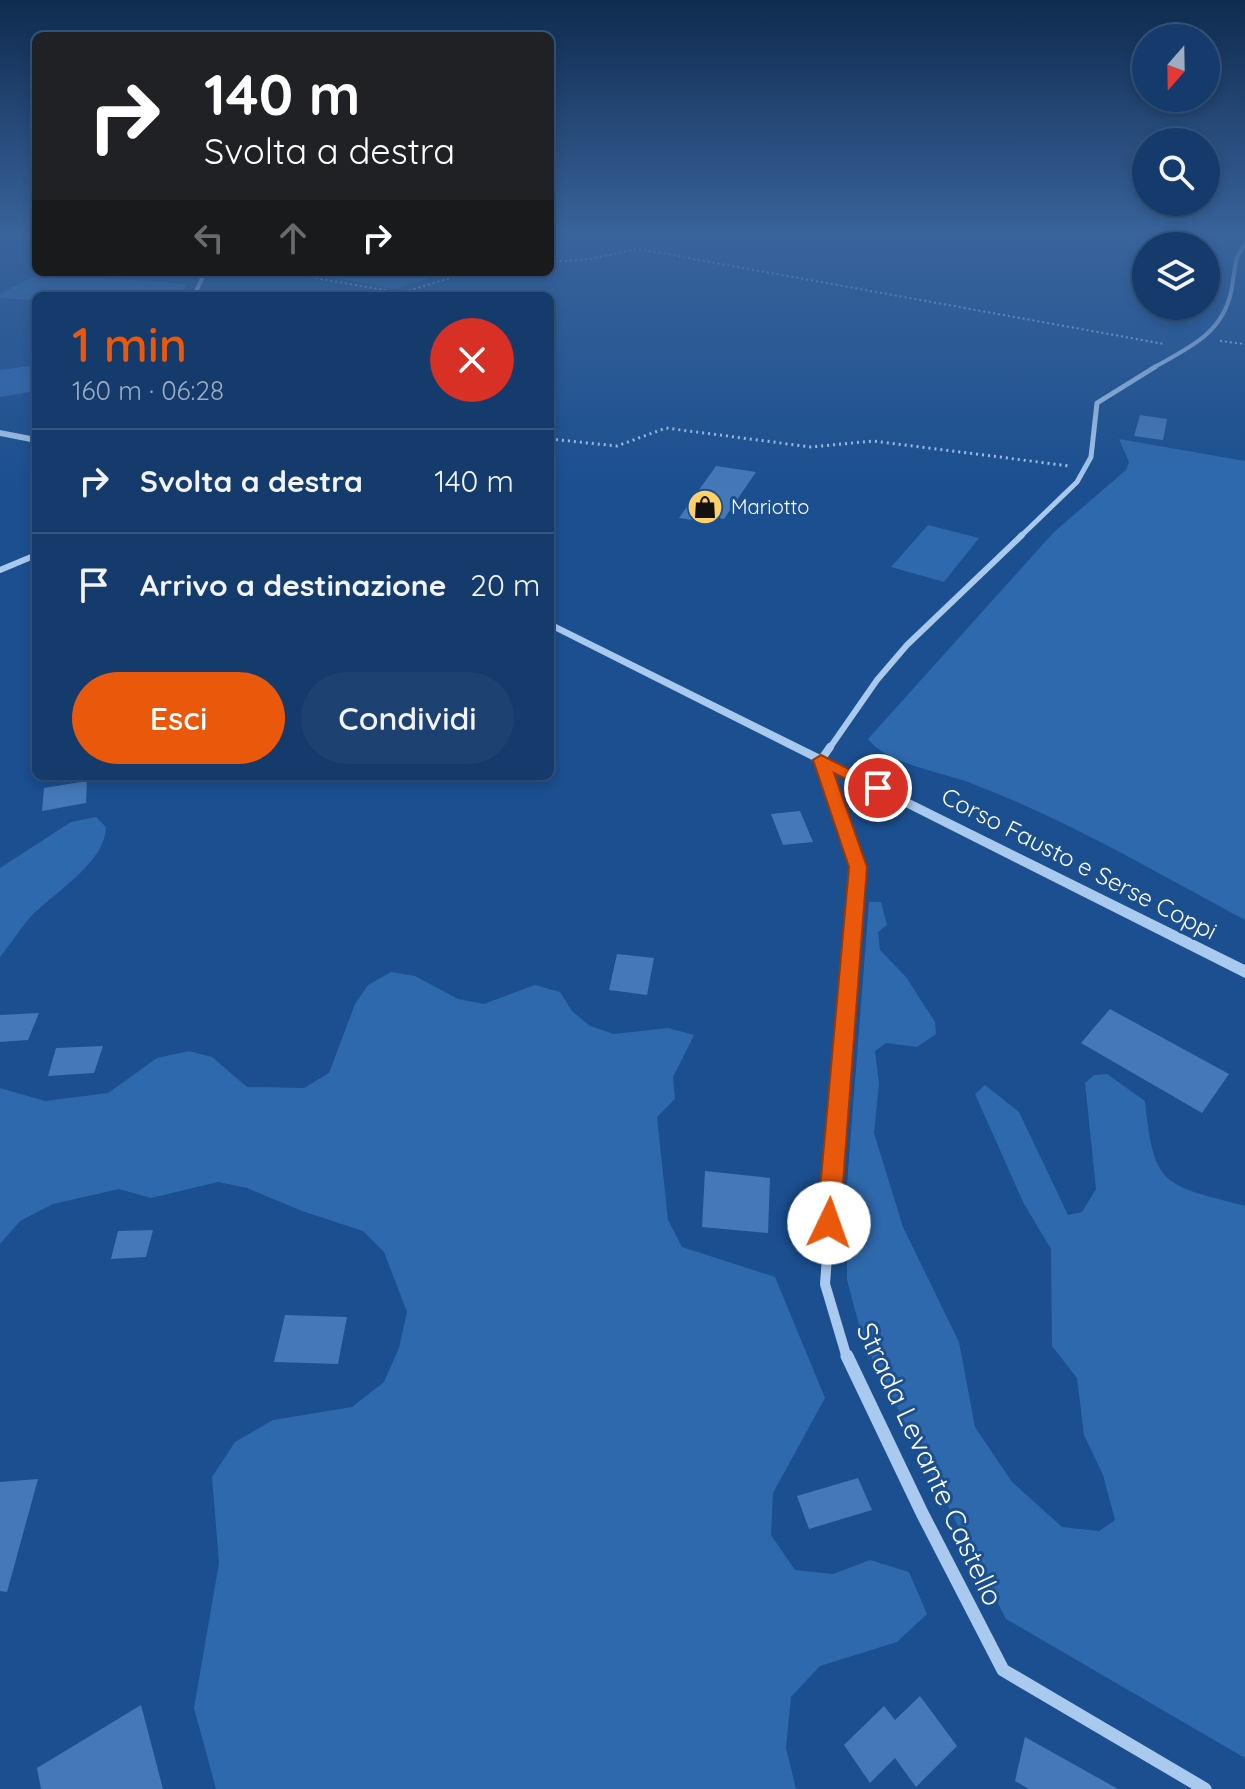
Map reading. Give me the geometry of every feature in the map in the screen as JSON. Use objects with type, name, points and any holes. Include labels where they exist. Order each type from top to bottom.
[{"type":"street","points":[[821,760],[877,680],[907,645],[1077,482],[1091,457],[1097,403],[1101,398],[1207,337],[1220,319]]},
{"type":"street","points":[[0,433],[32,439]]},
{"type":"street","points":[[0,570],[32,557]]},
{"type":"street","name":"Corso Fausto e Serse Coppi","points":[[554,626],[1245,972]]},
{"type":"street","name":"Strada Levante Castello","points":[[821,760],[858,867],[832,1163],[825,1284],[845,1353],[922,1513],[1003,1670],[1205,1789]]},
{"type":"path","points":[[1031,319],[1162,343],[1179,353]]},
{"type":"path","points":[[554,439],[617,446],[666,428],[811,447],[873,441],[1087,468]]},
{"type":"shaded area","points":[[30,366],[32,392],[0,397],[0,370]]},
{"type":"shaded area","points":[[1119,439],[1245,461],[1245,920],[1043,814],[973,784],[901,761],[876,748],[868,739],[1054,532],[1126,470],[1129,462]]},
{"type":"shaded area","points":[[928,525],[979,538],[944,582],[891,567]]},
{"type":"shaded area","points":[[96,817],[106,827],[96,854],[75,878],[27,921],[0,957],[0,868],[71,822]]},
{"type":"shaded area","points":[[869,902],[881,902],[887,925],[878,932],[880,950],[906,977],[935,1022],[936,1034],[917,1047],[886,1043],[875,1051],[879,1084],[874,1133],[903,1227],[959,1342],[975,1427],[1012,1482],[1062,1527],[1099,1531],[1115,1520],[1103,1475],[1084,1435],[1077,1378],[1052,1346],[1051,1249],[1024,1204],[975,1094],[985,1085],[1019,1112],[1068,1215],[1082,1212],[1096,1189],[1085,1083],[1094,1075],[1107,1074],[1145,1101],[1153,1151],[1159,1167],[1168,1178],[1196,1193],[1245,1206],[1245,1758],[1006,1619],[864,1343],[847,1280],[847,1184]]},
{"type":"shaded area","points":[[391,972],[415,976],[458,999],[484,1004],[535,985],[560,992],[572,1011],[590,1026],[614,1034],[668,1028],[694,1035],[673,1077],[675,1099],[657,1117],[668,1220],[682,1247],[775,1277],[825,1398],[773,1493],[771,1535],[795,1570],[833,1574],[870,1560],[909,1572],[927,1614],[897,1642],[820,1666],[791,1697],[786,1748],[796,1789],[216,1789],[194,1708],[219,1563],[212,1477],[235,1442],[273,1420],[352,1407],[384,1382],[399,1348],[407,1312],[384,1252],[363,1231],[302,1211],[247,1188],[218,1182],[151,1198],[119,1189],[53,1204],[20,1221],[0,1244],[0,1088],[45,1101],[108,1093],[157,1058],[189,1051],[212,1057],[247,1087],[304,1088],[329,1073],[355,1004],[368,985]]},
{"type":"building","points":[[1140,415],[1167,419],[1163,440],[1134,436]]},
{"type":"building","points":[[716,466],[756,472],[724,519],[710,516],[706,522],[679,518]]},
{"type":"building","points":[[87,781],[86,803],[42,811],[44,788]]},
{"type":"building","points":[[800,811],[813,842],[783,845],[771,814]]},
{"type":"building","points":[[617,954],[654,958],[647,995],[609,990]]},
{"type":"building","points":[[1110,1009],[1229,1074],[1202,1113],[1081,1043]]},
{"type":"building","points":[[39,1013],[28,1040],[0,1042],[0,1015]]},
{"type":"building","points":[[103,1046],[94,1073],[48,1076],[56,1048]]},
{"type":"building","points":[[705,1171],[770,1178],[768,1233],[702,1227]]},
{"type":"building","points":[[153,1230],[146,1257],[111,1259],[118,1231]]},
{"type":"building","points":[[285,1315],[347,1317],[338,1364],[274,1362]]},
{"type":"building","points":[[858,1478],[872,1510],[809,1529],[797,1496]]},
{"type":"building","points":[[38,1479],[7,1592],[0,1591],[0,1482]]},
{"type":"building","points":[[920,1696],[957,1746],[916,1787],[895,1758],[870,1783],[844,1745],[884,1706],[895,1720]]},
{"type":"building","points":[[141,1705],[163,1789],[41,1789],[37,1768]]},
{"type":"building","points":[[1025,1737],[1118,1789],[1029,1789],[1015,1781]]},
{"type":"place","name":"Mariotto","points":[[705,507]]},
{"type":"route","points":[[829,1223],[858,867],[821,760],[878,788]]}]
